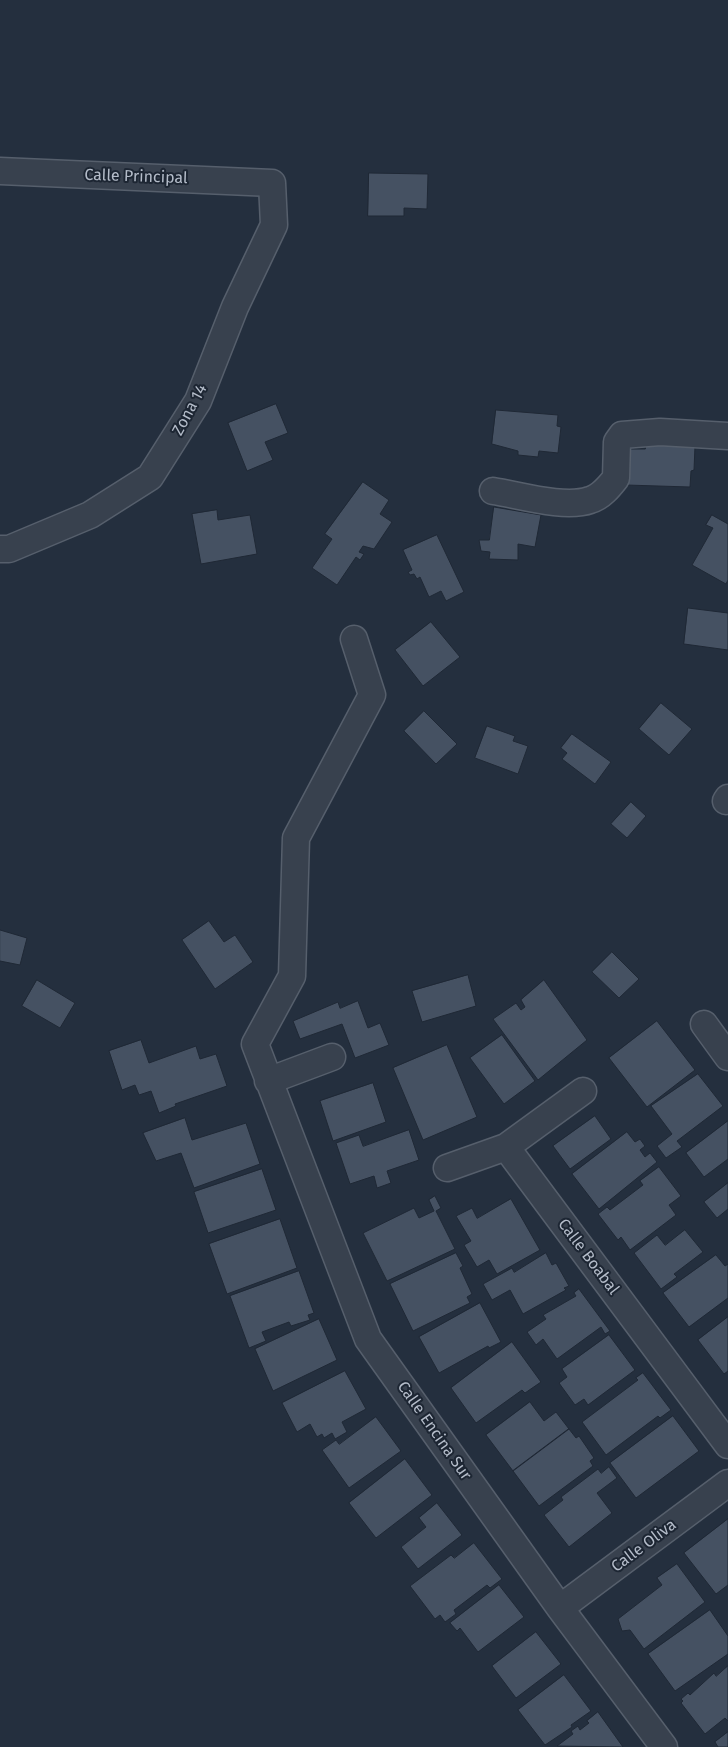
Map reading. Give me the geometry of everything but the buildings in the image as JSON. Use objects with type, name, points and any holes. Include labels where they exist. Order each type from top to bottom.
[{"type":"street","name":"Calle Principal","points":[[0,171],[272,183]]},
{"type":"street","name":"Zona 14","points":[[0,549],[8,549],[90,515],[150,477],[198,401],[235,307],[274,225],[272,183]]},
{"type":"street","points":[[493,491],[570,503],[590,500],[606,491],[616,478],[616,442],[622,435],[660,432],[728,436]]},
{"type":"street","name":"Calle Encina Sur","points":[[354,639],[372,695],[296,838],[292,976],[256,1044],[268,1081],[368,1339],[560,1608],[664,1747]]},
{"type":"street","points":[[704,1024],[728,1057]]},
{"type":"street","points":[[268,1081],[332,1057]]},
{"type":"street","points":[[447,1168],[506,1147],[583,1090]]},
{"type":"street","name":"Calle Boabal","points":[[506,1147],[728,1445]]},
{"type":"street","name":"Calle Oliva","points":[[560,1608],[728,1483]]}]
